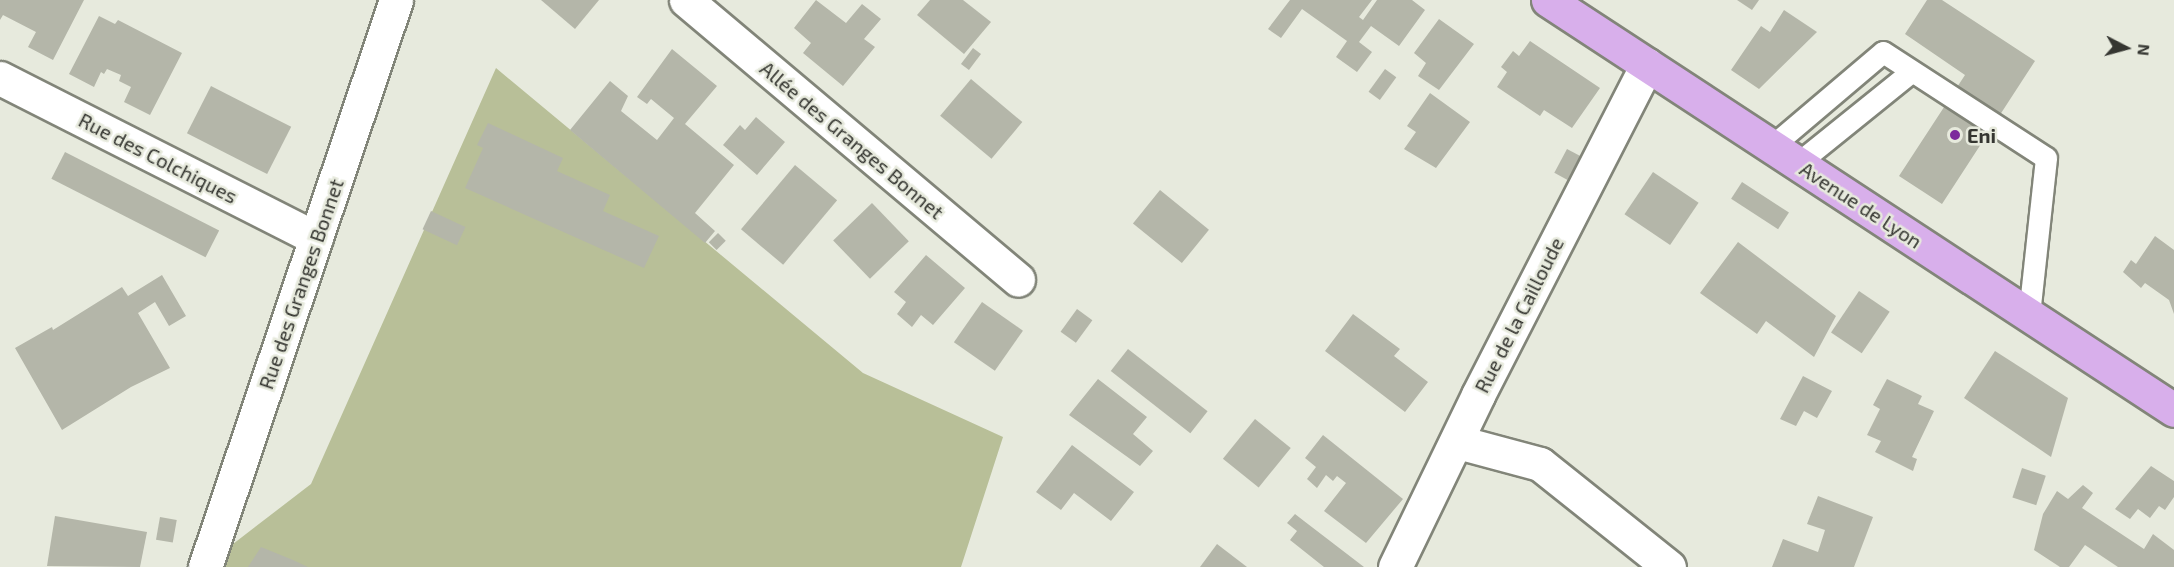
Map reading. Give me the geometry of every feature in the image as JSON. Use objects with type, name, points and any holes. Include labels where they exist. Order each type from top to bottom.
[{"type":"main road","name":"Avenue de Lyon","points":[[1548,0],[2174,410]]},
{"type":"street","name":"Rue des Granges Bonnet","points":[[205,567],[396,0]]},
{"type":"street","name":"Allée des Granges Bonnet","points":[[686,0],[1018,280]]},
{"type":"street","name":"Rue de la Cailloude","points":[[1395,567],[1458,442],[1478,395],[1647,65]]},
{"type":"street","name":"Rue des Colchiques","points":[[0,78],[316,238]]},
{"type":"street","points":[[1458,442],[1540,464],[1669,567]]},
{"type":"lane","points":[[1785,155],[1883,52],[1912,70],[2046,158],[2029,315]]},
{"type":"lane","points":[[1785,155],[1912,70]]},
{"type":"green space","points":[[496,68],[863,373],[1003,437],[961,567],[223,567],[233,544],[311,484]]},
{"type":"building","points":[[0,0],[84,0],[53,60],[28,47],[36,32],[3,15],[0,20]]},
{"type":"building","points":[[541,0],[599,0],[575,29]]},
{"type":"building","points":[[816,0],[846,23],[862,4],[881,19],[864,39],[875,47],[843,86],[803,53],[811,43],[794,28]]},
{"type":"building","points":[[930,0],[963,0],[991,22],[964,54],[917,15]]},
{"type":"building","points":[[1290,0],[1372,0],[1359,17],[1363,20],[1377,0],[1412,0],[1425,10],[1399,46],[1371,26],[1359,42],[1372,52],[1357,72],[1336,57],[1347,41],[1302,9],[1281,38],[1268,29]]},
{"type":"building","points":[[1737,0],[1759,0],[1752,10]]},
{"type":"building","points":[[1927,0],[1942,0],[2035,61],[1942,204],[1899,176],[1965,75],[1905,34]]},
{"type":"building","points":[[1784,10],[1817,32],[1759,89],[1731,70],[1761,26],[1770,32]]},
{"type":"building","points":[[99,16],[115,24],[118,20],[182,53],[150,115],[124,102],[131,87],[119,81],[121,75],[107,69],[104,74],[101,72],[94,87],[69,74]]},
{"type":"building","points":[[1439,19],[1474,44],[1439,90],[1418,76],[1426,63],[1414,53]]},
{"type":"building","points":[[1530,41],[1600,88],[1572,128],[1544,110],[1540,116],[1497,87],[1507,72],[1501,67],[1513,51],[1519,56]]},
{"type":"building","points":[[973,48],[981,54],[969,70],[961,64]]},
{"type":"building","points":[[672,49],[717,86],[685,124],[734,165],[695,213],[715,231],[705,243],[570,130],[610,81],[628,96],[621,111],[657,140],[674,118],[651,99],[647,104],[637,97]]},
{"type":"building","points":[[1385,69],[1396,77],[1380,100],[1369,92]]},
{"type":"building","points":[[971,79],[1022,122],[991,159],[940,116]]},
{"type":"building","points":[[211,86],[291,127],[267,174],[187,133]]},
{"type":"building","points":[[1430,93],[1470,122],[1436,168],[1404,149],[1416,132],[1407,126]]},
{"type":"building","points":[[756,117],[785,142],[757,175],[723,145],[740,125],[745,130]]},
{"type":"building","points":[[488,123],[563,158],[557,171],[610,195],[603,211],[659,236],[644,268],[465,188],[483,148],[477,145]]},
{"type":"building","points":[[1567,149],[1580,156],[1568,180],[1554,173]]},
{"type":"building","points":[[65,152],[219,231],[206,257],[51,179]]},
{"type":"building","points":[[795,165],[837,200],[783,265],[741,229]]},
{"type":"building","points":[[1653,172],[1699,203],[1670,245],[1624,214]]},
{"type":"building","points":[[1742,182],[1789,212],[1778,229],[1731,199]]},
{"type":"building","points":[[1160,190],[1209,230],[1182,263],[1133,223]]},
{"type":"building","points":[[872,203],[909,241],[870,279],[833,241]]},
{"type":"building","points":[[431,211],[465,227],[457,245],[423,229]]},
{"type":"building","points":[[718,233],[726,241],[717,250],[709,242]]},
{"type":"building","points":[[2155,236],[2174,250],[2174,314],[2169,300],[2145,283],[2141,288],[2123,272],[2131,260],[2136,264]]},
{"type":"building","points":[[1738,242],[1836,316],[1814,357],[1766,321],[1757,334],[1700,293]]},
{"type":"building","points":[[926,255],[965,288],[933,325],[921,315],[912,327],[897,314],[906,302],[894,292]]},
{"type":"building","points":[[162,275],[186,316],[169,326],[155,302],[138,313],[170,368],[131,387],[62,430],[15,348],[52,327],[53,330],[122,287],[128,296]]},
{"type":"building","points":[[1859,291],[1890,312],[1862,353],[1831,332]]},
{"type":"building","points":[[982,302],[1023,331],[995,371],[954,342]]},
{"type":"building","points":[[1077,309],[1092,320],[1076,343],[1061,332]]},
{"type":"building","points":[[1353,314],[1400,349],[1394,356],[1428,382],[1405,412],[1325,351]]},
{"type":"building","points":[[1128,349],[1208,411],[1190,433],[1111,371]]},
{"type":"building","points":[[1995,351],[2068,398],[2051,457],[1964,398]]},
{"type":"building","points":[[1803,376],[1832,391],[1817,418],[1804,411],[1796,426],[1780,419]]},
{"type":"building","points":[[1098,379],[1147,417],[1133,434],[1153,451],[1140,466],[1069,415]]},
{"type":"building","points":[[1887,379],[1922,396],[1918,404],[1934,411],[1912,457],[1917,459],[1913,471],[1875,452],[1881,441],[1867,435],[1880,409],[1873,405]]},
{"type":"building","points":[[1255,419],[1291,448],[1259,488],[1223,459]]},
{"type":"building","points":[[1323,435],[1403,499],[1366,543],[1324,511],[1346,483],[1337,476],[1333,481],[1326,475],[1317,488],[1307,479],[1316,467],[1305,458]]},
{"type":"building","points":[[1072,445],[1134,492],[1111,521],[1074,493],[1061,510],[1036,492]]},
{"type":"building","points":[[2151,466],[2174,481],[2174,497],[2165,510],[2159,506],[2150,518],[2138,509],[2130,519],[2115,509]]},
{"type":"building","points":[[2022,468],[2046,476],[2036,505],[2012,497]]},
{"type":"building","points":[[2083,485],[2093,493],[2082,508],[2144,549],[2153,534],[2174,550],[2174,567],[2118,567],[2085,545],[2069,567],[2060,567],[2034,550],[2043,514],[2057,491],[2068,499]]},
{"type":"building","points":[[1818,496],[1873,517],[1854,567],[1772,567],[1783,539],[1818,552],[1825,530],[1807,524]]},
{"type":"building","points":[[1295,514],[1364,567],[1324,567],[1290,540],[1297,531],[1287,523]]},
{"type":"building","points":[[55,516],[147,532],[140,567],[47,566]]},
{"type":"building","points":[[160,517],[177,520],[173,543],[156,540]]},
{"type":"building","points":[[1217,544],[1247,567],[1200,567]]},
{"type":"building","points":[[261,547],[293,560],[308,567],[248,567]]},
{"type":"place","name":"Eni","points":[[1955,135]]}]
